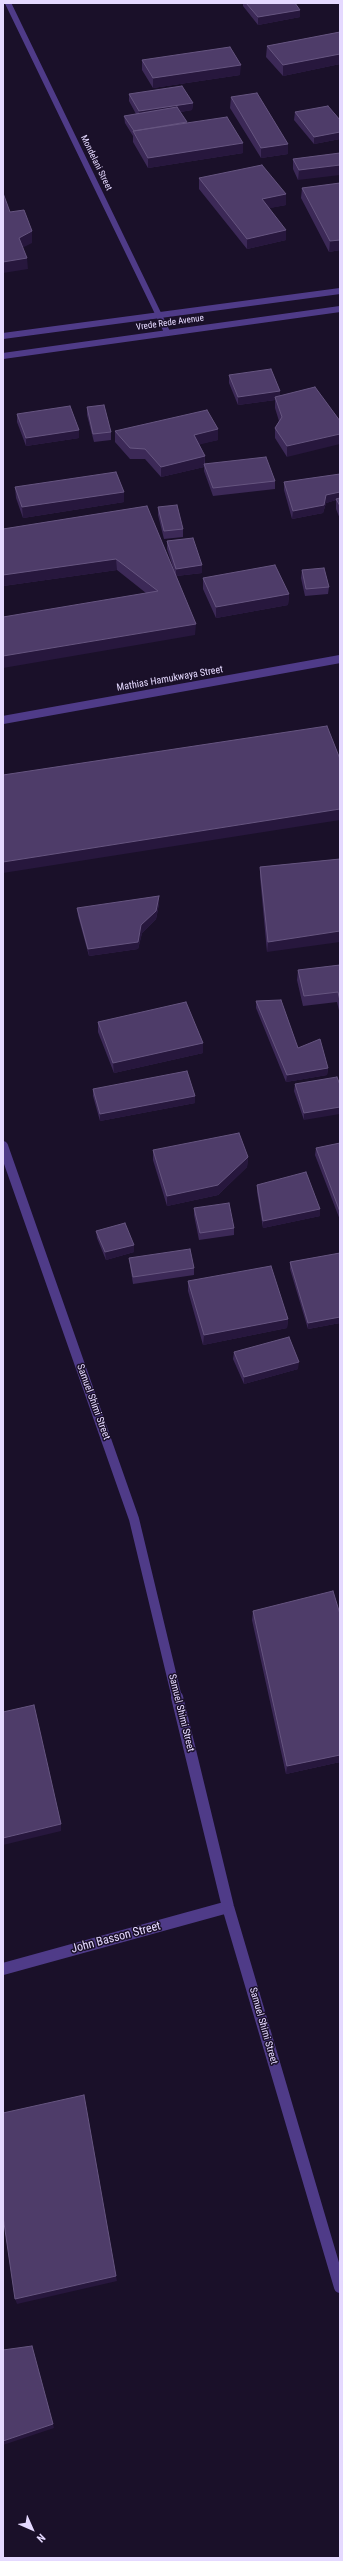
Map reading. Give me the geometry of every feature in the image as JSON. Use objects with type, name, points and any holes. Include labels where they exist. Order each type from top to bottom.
[{"type":"street","name":"Mondelani Street","points":[[8,3],[167,332]]},
{"type":"street","name":"Vrede Rede Avenue","points":[[3,336],[340,291]]},
{"type":"street","name":"Vrede Rede Avenue","points":[[3,356],[340,309]]},
{"type":"street","name":"Mathias Hamukwaya Street","points":[[3,720],[340,659]]},
{"type":"street","name":"Samuel Shimi Street","points":[[3,1146],[8,1181],[134,1519],[228,1907],[340,2287]]},
{"type":"street","name":"John Basson Street","points":[[3,1969],[228,1907]]},
{"type":"building","points":[[246,3],[295,3],[300,10],[258,17]]},
{"type":"building","points":[[340,32],[340,54],[283,65],[267,46]]},
{"type":"building","points":[[230,47],[241,65],[153,78],[142,60]]},
{"type":"building","points":[[182,86],[193,103],[139,111],[129,94]]},
{"type":"building","points":[[257,93],[288,144],[261,148],[231,97]]},
{"type":"building","points":[[328,106],[340,120],[340,132],[314,137],[295,112]]},
{"type":"building","points":[[177,107],[187,122],[134,131],[124,116]]},
{"type":"building","points":[[227,117],[243,143],[148,158],[133,131]]},
{"type":"building","points":[[340,153],[340,165],[299,170],[293,159]]},
{"type":"building","points":[[262,165],[286,194],[262,199],[286,230],[247,239],[199,178]]},
{"type":"building","points":[[340,183],[340,240],[330,241],[302,188]]},
{"type":"building","points":[[3,193],[10,212],[24,210],[32,231],[19,238],[27,258],[3,262]]},
{"type":"building","points":[[271,369],[280,391],[238,397],[229,375]]},
{"type":"building","points":[[315,387],[340,421],[340,434],[287,446],[275,428],[282,417],[275,397]]},
{"type":"building","points":[[104,405],[111,432],[93,434],[87,407]]},
{"type":"building","points":[[70,406],[79,430],[26,438],[17,414]]},
{"type":"building","points":[[207,410],[218,429],[194,435],[205,456],[161,467],[145,449],[130,448],[115,431]]},
{"type":"building","points":[[266,457],[275,481],[213,488],[204,464]]},
{"type":"building","points":[[116,472],[124,492],[22,507],[15,487]]},
{"type":"building","points":[[340,474],[340,492],[326,495],[324,505],[293,511],[284,482]]},
{"type":"building","points":[[340,498],[340,506],[336,499]]},
{"type":"building","points":[[177,505],[183,529],[164,531],[158,507]]},
{"type":"building","points":[[147,506],[196,624],[3,656],[3,617],[158,591],[116,559],[3,575],[3,529]]},
{"type":"building","points":[[193,538],[202,565],[176,569],[167,541]]},
{"type":"building","points":[[275,565],[289,594],[216,607],[203,578]]},
{"type":"building","points":[[324,568],[329,587],[306,589],[302,570]]},
{"type":"building","points":[[327,726],[340,759],[340,809],[3,862],[3,775]]},
{"type":"building","points":[[340,859],[340,931],[268,942],[260,867]]},
{"type":"building","points":[[159,896],[156,911],[141,925],[138,942],[88,949],[77,908]]},
{"type":"building","points":[[340,965],[340,1001],[338,992],[304,996],[298,970]]},
{"type":"building","points":[[281,1000],[298,1048],[320,1039],[328,1068],[287,1075],[256,1001]]},
{"type":"building","points":[[186,1002],[203,1043],[113,1063],[98,1022]]},
{"type":"building","points":[[187,1071],[195,1096],[100,1114],[93,1089]]},
{"type":"building","points":[[337,1077],[340,1085],[340,1107],[304,1113],[295,1084]]},
{"type":"building","points":[[239,1133],[248,1157],[218,1185],[167,1196],[153,1150]]},
{"type":"building","points":[[340,1143],[340,1212],[316,1148]]},
{"type":"building","points":[[306,1172],[320,1209],[263,1221],[257,1185]]},
{"type":"building","points":[[229,1203],[234,1228],[200,1233],[194,1208]]},
{"type":"building","points":[[125,1223],[134,1245],[105,1252],[96,1231]]},
{"type":"building","points":[[190,1249],[194,1268],[133,1277],[129,1258]]},
{"type":"building","points":[[340,1253],[340,1317],[308,1323],[290,1262]]},
{"type":"building","points":[[271,1266],[288,1319],[204,1335],[188,1281]]},
{"type":"building","points":[[289,1337],[299,1362],[244,1377],[234,1352]]},
{"type":"building","points":[[333,1591],[340,1614],[340,1755],[287,1766],[253,1611]]},
{"type":"building","points":[[34,1705],[61,1824],[3,1838],[3,1712]]},
{"type":"building","points":[[84,2095],[116,2276],[15,2299],[3,2216],[3,2113]]},
{"type":"building","points":[[32,2346],[53,2424],[3,2441],[3,2350]]}]
